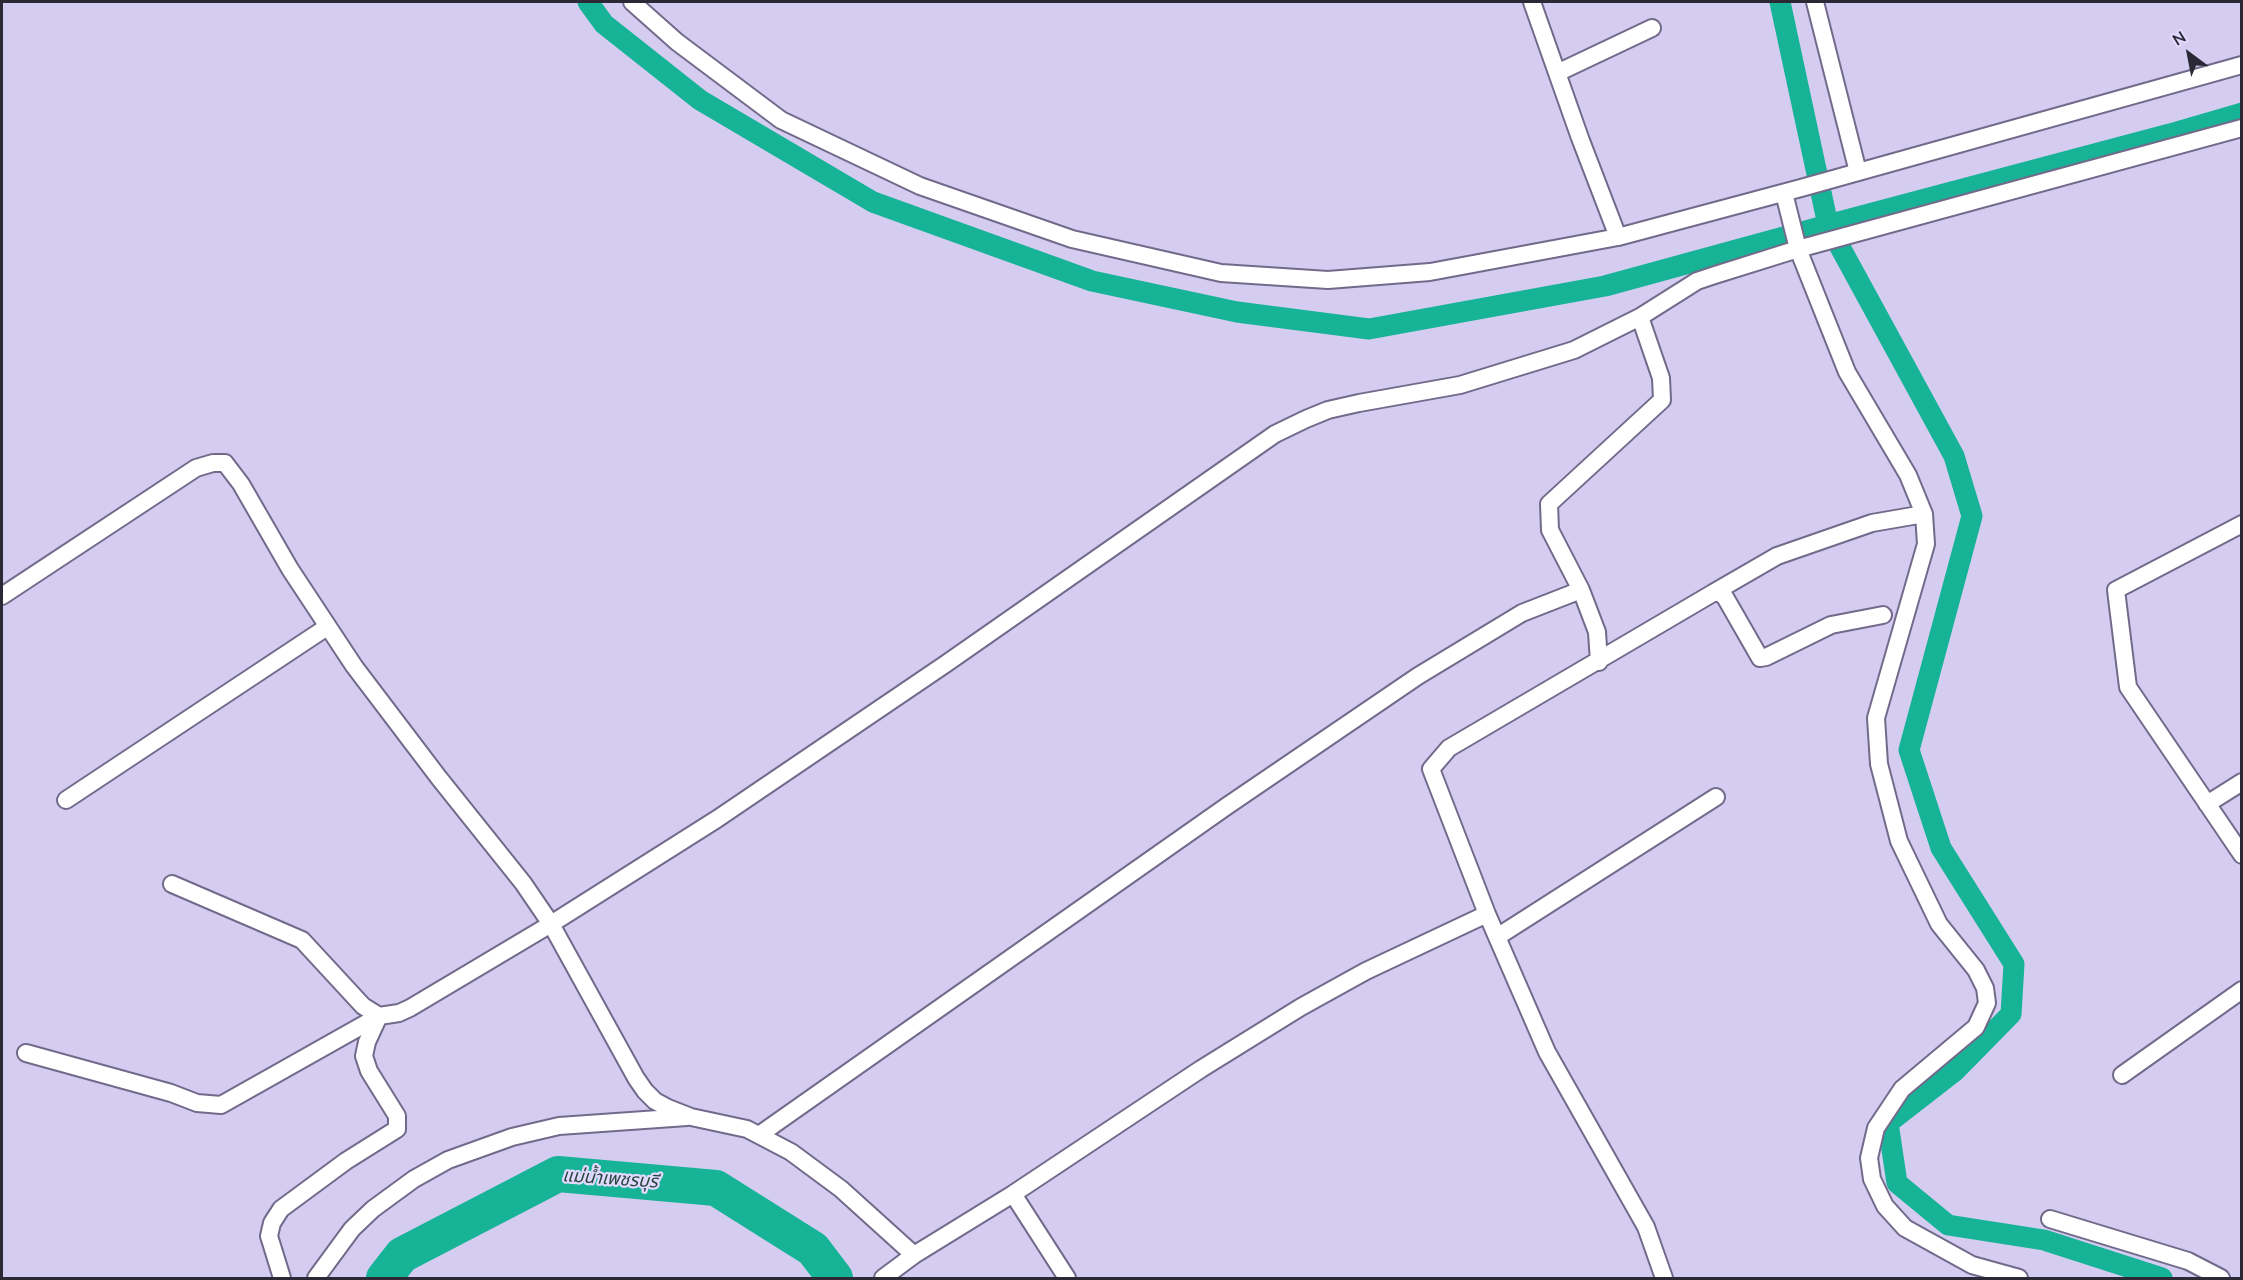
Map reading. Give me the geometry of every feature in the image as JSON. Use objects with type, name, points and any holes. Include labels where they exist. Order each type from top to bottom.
[{"type":"street","points":[[632,2],[677,42],[781,120],[920,186],[1072,239],[1221,273],[1328,280],[1430,272],[1618,237],[2241,65]]},
{"type":"street","points":[[1532,2],[1618,237]]},
{"type":"street","points":[[1815,2],[1852,174]]},
{"type":"street","points":[[1557,73],[1652,28]]},
{"type":"street","points":[[26,1053],[171,1093],[196,1103],[221,1105],[379,1016],[410,1008],[551,924],[774,780],[947,663],[1275,434],[1328,410],[1460,385],[1574,350],[1640,317],[1697,281],[1798,249],[2241,128]]},
{"type":"street","points":[[1784,193],[1798,249],[1847,372],[1908,474],[1924,514],[1926,543],[1876,718],[1879,764],[1899,842],[1940,924],[1976,970],[1985,987],[1987,1003],[1976,1027],[1902,1089],[1876,1128],[1869,1158],[1872,1179],[1886,1206],[1905,1228],[1972,1265],[2019,1278]]},
{"type":"street","points":[[1599,662],[1597,632],[1581,590],[1550,530],[1549,504],[1662,400],[1661,378],[1640,317]]},
{"type":"street","points":[[2,596],[196,468],[213,463],[225,463],[242,484],[290,569],[327,627],[425,759],[523,883],[551,924],[645,1091],[662,1105],[691,1117],[728,1124],[759,1135],[791,1152],[841,1189],[914,1255]]},
{"type":"street","points":[[1664,1278],[1646,1227],[1547,1052],[1487,914],[1431,769],[1449,748],[1777,556],[1872,523],[1924,514]]},
{"type":"street","points":[[2241,524],[2116,590],[2128,687],[2241,855]]},
{"type":"street","points":[[759,1135],[1418,676],[1522,613],[1581,590]]},
{"type":"street","points":[[1713,593],[1720,592],[1725,597],[1760,658],[1831,625],[1883,615]]},
{"type":"street","points":[[66,800],[327,627]]},
{"type":"street","points":[[2207,804],[2241,782]]},
{"type":"street","points":[[1497,938],[1716,797]]},
{"type":"street","points":[[172,884],[302,940],[363,1006],[379,1016]]},
{"type":"street","points":[[883,1278],[914,1255],[1013,1194],[1300,1006],[1366,971],[1487,914]]},
{"type":"street","points":[[2122,1075],[2241,990]]},
{"type":"street","points":[[282,1278],[269,1236],[272,1223],[280,1209],[346,1161],[397,1129],[397,1116],[369,1071],[364,1056],[367,1042],[379,1016]]},
{"type":"street","points":[[316,1278],[352,1229],[373,1209],[414,1179],[448,1161],[512,1137],[559,1126],[691,1117]]},
{"type":"street","points":[[1013,1194],[1067,1278]]},
{"type":"street","points":[[2050,1219],[2188,1261],[2221,1278]]},
{"type":"waterway","points":[[588,2],[604,24],[700,100],[873,202],[1092,281],[1237,312],[1369,329],[1605,286],[2242,113]]},
{"type":"waterway","points":[[1780,2],[1828,225],[1954,456],[1972,516],[1909,750],[1941,848],[2014,964],[2011,1014],[1955,1071],[1888,1123],[1897,1183],[1948,1225],[2044,1240],[2162,1278]]},
{"type":"waterway","name":"แม่น้ำเพชรบุรี","points":[[384,1278],[402,1255],[558,1174],[716,1188],[813,1249],[835,1278]]}]
